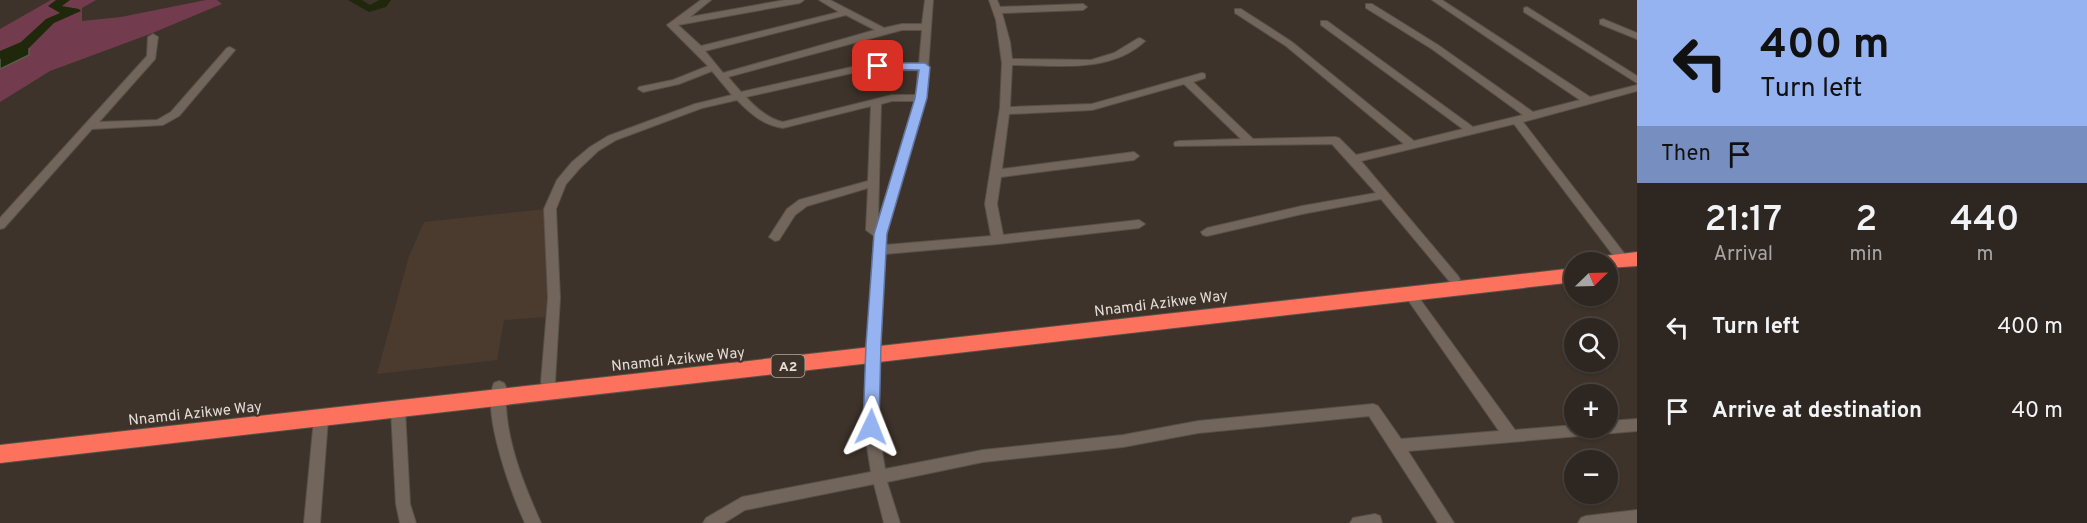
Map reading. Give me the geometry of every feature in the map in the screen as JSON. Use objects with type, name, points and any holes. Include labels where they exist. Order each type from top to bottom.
[{"type":"highway","name":"Nnamdi Azikwe Way","points":[[0,444],[498,393],[1564,267]]},
{"type":"highway","name":"Nnamdi Azikwe Way","points":[[0,454],[398,410],[549,382],[1564,276]]},
{"type":"street","points":[[674,22],[707,0]]},
{"type":"street","points":[[674,22],[800,0]]},
{"type":"street","points":[[823,0],[883,32]]},
{"type":"street","points":[[892,523],[879,478],[871,427],[880,234],[921,98],[929,0]]},
{"type":"street","points":[[993,0],[1005,30],[1007,62],[1004,111],[991,204],[998,240]]},
{"type":"street","points":[[1436,0],[1589,101]]},
{"type":"street","points":[[1369,6],[1435,47],[1532,116]]},
{"type":"street","points":[[998,10],[1083,7]]},
{"type":"street","points":[[1527,10],[1637,80]]},
{"type":"street","points":[[1238,11],[1289,44],[1412,145]]},
{"type":"street","points":[[698,50],[848,12]]},
{"type":"street","points":[[674,22],[672,25],[714,67],[738,97],[772,123],[778,125],[892,98],[921,98]]},
{"type":"street","points":[[1603,22],[1637,36]]},
{"type":"street","points":[[1324,23],[1472,131]]},
{"type":"street","points":[[722,76],[902,27],[927,27]]},
{"type":"street","points":[[2,220],[152,57],[153,37]]},
{"type":"street","points":[[1007,62],[1092,63],[1117,55],[1140,41]]},
{"type":"street","points":[[90,126],[159,123],[167,120],[175,114],[230,50]]},
{"type":"street","points":[[643,89],[676,82],[714,67]]},
{"type":"street","points":[[549,382],[554,298],[550,209],[561,183],[576,165],[612,138],[699,106],[861,68],[925,67]]},
{"type":"street","points":[[1004,111],[1092,107],[1202,76]]},
{"type":"street","points":[[1185,80],[1250,142]]},
{"type":"street","points":[[1354,159],[1637,88]]},
{"type":"street","points":[[876,102],[872,230],[880,234]]},
{"type":"street","points":[[1516,120],[1626,265]]},
{"type":"street","points":[[1179,144],[1327,138],[1340,143],[1454,279]]},
{"type":"street","points":[[996,174],[1134,156]]},
{"type":"street","points":[[775,237],[791,212],[803,203],[873,183]]},
{"type":"street","points":[[1207,232],[1302,210],[1384,195]]},
{"type":"street","points":[[879,250],[998,240],[1139,224]]},
{"type":"street","points":[[1410,294],[1511,436]]},
{"type":"street","points":[[498,393],[516,485],[533,523]]},
{"type":"street","points":[[398,410],[403,504],[408,523]]},
{"type":"street","points":[[711,523],[742,504],[983,456],[1123,441],[1198,427],[1373,410],[1446,523]]},
{"type":"street","points":[[312,523],[321,418]]},
{"type":"street","points":[[1618,426],[1637,425]]},
{"type":"street","points":[[1397,446],[1564,431]]},
{"type":"street","points":[[1586,523],[1637,517]]},
{"type":"street","points":[[1358,523],[1375,521]]},
{"type":"shaded area","points":[[51,0],[96,0],[82,8],[82,21],[121,17],[206,0],[217,0],[222,4],[150,34],[50,71],[0,102],[0,29]]},
{"type":"shaded area","points":[[29,45],[29,55],[0,69],[0,57]]},
{"type":"shaded area","points":[[546,209],[551,277],[545,317],[504,320],[497,360],[377,374],[409,256],[424,222]]},
{"type":"waterway","points":[[0,55],[25,45],[50,21],[75,11],[61,10],[54,6],[64,0]]},
{"type":"waterway","points":[[354,0],[369,9],[382,5],[385,0]]},
{"type":"route","points":[[871,427],[873,344],[880,234],[921,98],[925,67],[878,66]]}]
